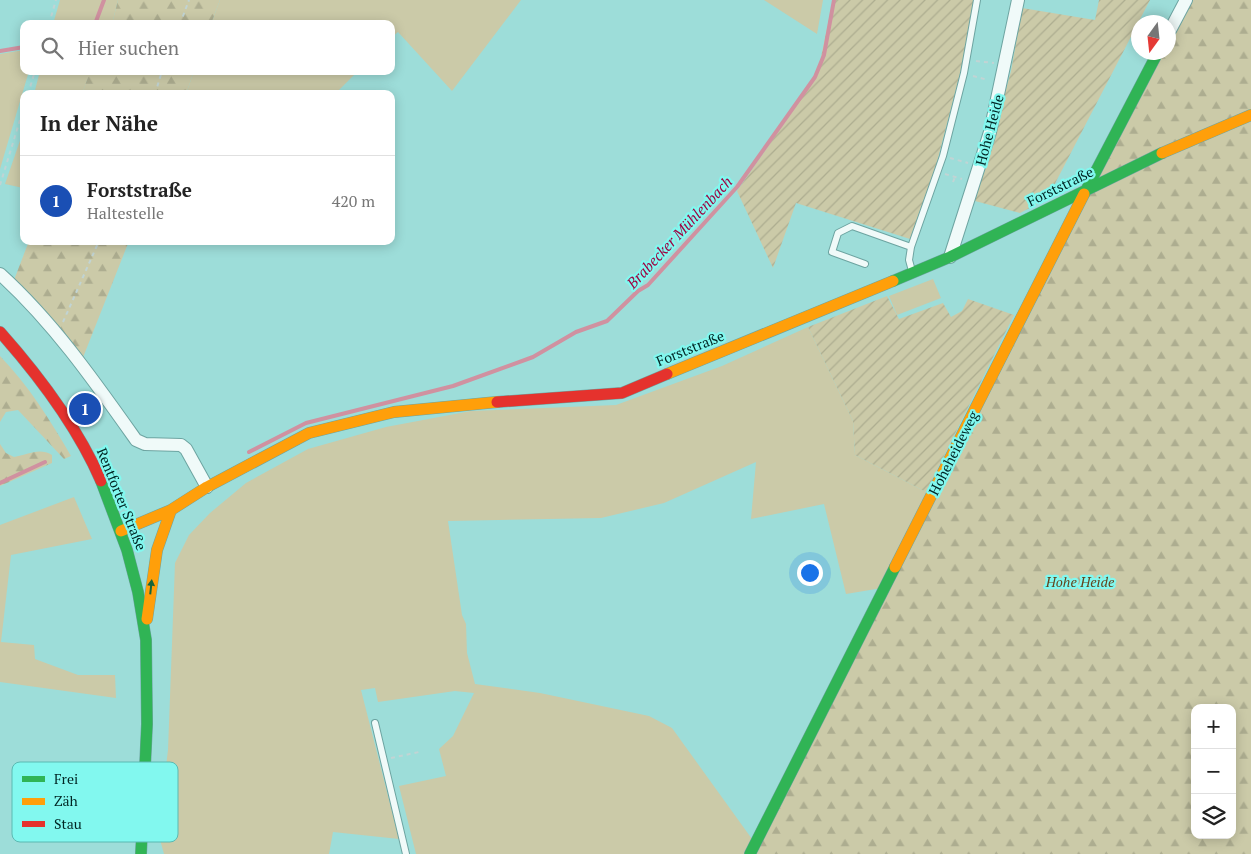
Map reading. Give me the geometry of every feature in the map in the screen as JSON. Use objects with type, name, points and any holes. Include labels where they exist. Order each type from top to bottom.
[{"type":"street","name":"Hohe Heide","points":[[950,257],[979,166],[1001,83],[1018,0]]},
{"type":"street","points":[[1176,19],[1186,0]]},
{"type":"street","name":"Hoheheideweg","points":[[750,854],[1086,190],[1154,60]]},
{"type":"street","name":"Forststraße","points":[[122,531],[171,510],[207,487],[309,433],[394,412],[453,404],[622,393],[950,257],[1179,145],[1251,115]]},
{"type":"street","points":[[0,274],[57,336],[99,388],[136,440],[145,444],[181,445],[186,449],[207,487]]},
{"type":"street","name":"Rentforter Straße","points":[[0,332],[26,359],[70,422],[94,462],[122,531],[130,555],[146,635],[147,712],[145,762]]},
{"type":"street","points":[[146,635],[153,566],[160,533],[171,510]]},
{"type":"lane","points":[[913,272],[909,260],[911,247],[943,156],[964,74],[977,0]]},
{"type":"lane","points":[[866,264],[832,252],[838,234],[852,226],[911,247]]},
{"type":"lane","points":[[375,722],[406,854]]},
{"type":"path","points":[[50,20],[56,0]]},
{"type":"path","points":[[182,20],[189,0]]},
{"type":"path","points":[[985,62],[986,57]]},
{"type":"path","points":[[966,59],[1006,64]]},
{"type":"path","points":[[964,74],[1001,83]]},
{"type":"path","points":[[29,90],[33,75]]},
{"type":"path","points":[[155,90],[161,75]]},
{"type":"path","points":[[981,82],[982,78]]},
{"type":"path","points":[[0,185],[20,120]]},
{"type":"path","points":[[943,156],[979,166]]},
{"type":"path","points":[[960,161],[961,157]]},
{"type":"path","points":[[938,172],[973,183]]},
{"type":"path","points":[[953,182],[955,177]]},
{"type":"path","points":[[57,336],[97,245]]},
{"type":"path","points":[[384,760],[419,752]]},
{"type":"green space","points":[[60,0],[118,0],[113,20],[54,20]]},
{"type":"green space","points":[[118,0],[220,0],[212,20],[113,20]]},
{"type":"green space","points":[[220,0],[521,0],[452,91],[398,32],[395,35],[395,20],[212,20]]},
{"type":"green space","points":[[764,0],[823,0],[817,34]]},
{"type":"green space","points":[[833,0],[975,0],[960,74],[936,166],[910,239],[796,203],[773,268],[737,191],[817,76]]},
{"type":"green space","points":[[1099,0],[1150,0],[1142,15],[1131,15],[1131,37],[1047,199],[1020,213],[975,201],[1011,71],[1022,8],[1095,20]]},
{"type":"green space","name":"Hohe Heide","points":[[1185,0],[1251,0],[1251,854],[755,854],[1154,60],[1176,60],[1176,18]]},
{"type":"green space","points":[[20,51],[20,75],[28,75],[23,90],[20,90],[20,101],[0,169],[0,54]]},
{"type":"green space","points":[[39,75],[92,75],[88,78],[84,90],[35,90]]},
{"type":"green space","points":[[91,75],[193,75],[187,90],[83,90],[88,77]]},
{"type":"green space","points":[[193,75],[354,75],[339,90],[187,90]]},
{"type":"green space","points":[[20,141],[20,187],[5,184]]},
{"type":"green space","points":[[27,245],[127,245],[82,360],[14,280]]},
{"type":"green space","points":[[933,279],[941,298],[897,315],[889,296]]},
{"type":"green space","points":[[887,296],[899,319],[943,303],[951,317],[962,311],[968,299],[1014,315],[926,492],[855,455],[853,421],[808,327]]},
{"type":"green space","points":[[808,327],[853,421],[855,455],[926,492],[882,588],[846,594],[824,504],[751,519],[756,462],[664,503],[601,518],[448,521],[462,615],[466,624],[467,653],[475,684],[540,693],[649,716],[672,728],[752,839],[745,854],[416,854],[399,786],[446,776],[439,749],[453,736],[474,693],[455,691],[378,702],[375,688],[361,690],[399,839],[333,832],[329,854],[164,854],[161,842],[178,842],[178,762],[167,762],[175,563],[189,535],[210,513],[246,483],[308,449],[386,427],[471,411],[616,405],[722,366]]},
{"type":"green space","points":[[0,356],[38,404],[71,456],[64,459],[18,410],[6,412],[0,422]]},
{"type":"green space","points":[[0,444],[6,453],[14,457],[33,452],[47,453],[52,455],[52,463],[0,486]]},
{"type":"green space","points":[[74,497],[92,539],[11,555],[1,642],[34,645],[35,659],[78,675],[115,675],[116,698],[0,682],[0,525]]},
{"type":"waterway","points":[[96,20],[104,0]]},
{"type":"waterway","name":"Brabecker Mühlenbach","points":[[249,452],[306,423],[453,386],[533,357],[576,332],[607,321],[638,291],[648,285],[737,187],[815,77],[824,55],[834,0]]},
{"type":"waterway","points":[[0,51],[20,48]]},
{"type":"waterway","name":"Brabecker Mühlenbach","points":[[0,483],[45,462]]},
{"type":"traffic: fast","points":[[1084,194],[1154,60]]},
{"type":"traffic: fast","points":[[893,281],[950,257],[1162,153]]},
{"type":"traffic: fast","points":[[101,481],[127,550],[138,592],[146,640],[147,724],[145,762]]},
{"type":"traffic: fast","points":[[750,854],[895,567]]},
{"type":"traffic: fast","points":[[141,854],[142,842]]},
{"type":"traffic: slow","points":[[1162,153],[1251,115]]},
{"type":"traffic: slow","points":[[895,567],[1084,194]]},
{"type":"traffic: slow","points":[[667,374],[893,281]]},
{"type":"traffic: slow","points":[[121,531],[171,510],[207,487],[309,433],[394,412],[497,402]]},
{"type":"traffic: slow","points":[[147,619],[157,550],[171,510]]},
{"type":"traffic: jam","points":[[0,332],[43,384],[69,422],[101,481]]},
{"type":"traffic: jam","points":[[497,402],[622,393],[667,374]]},
{"type":"place","name":"Forststraße","points":[[85,409]]}]
